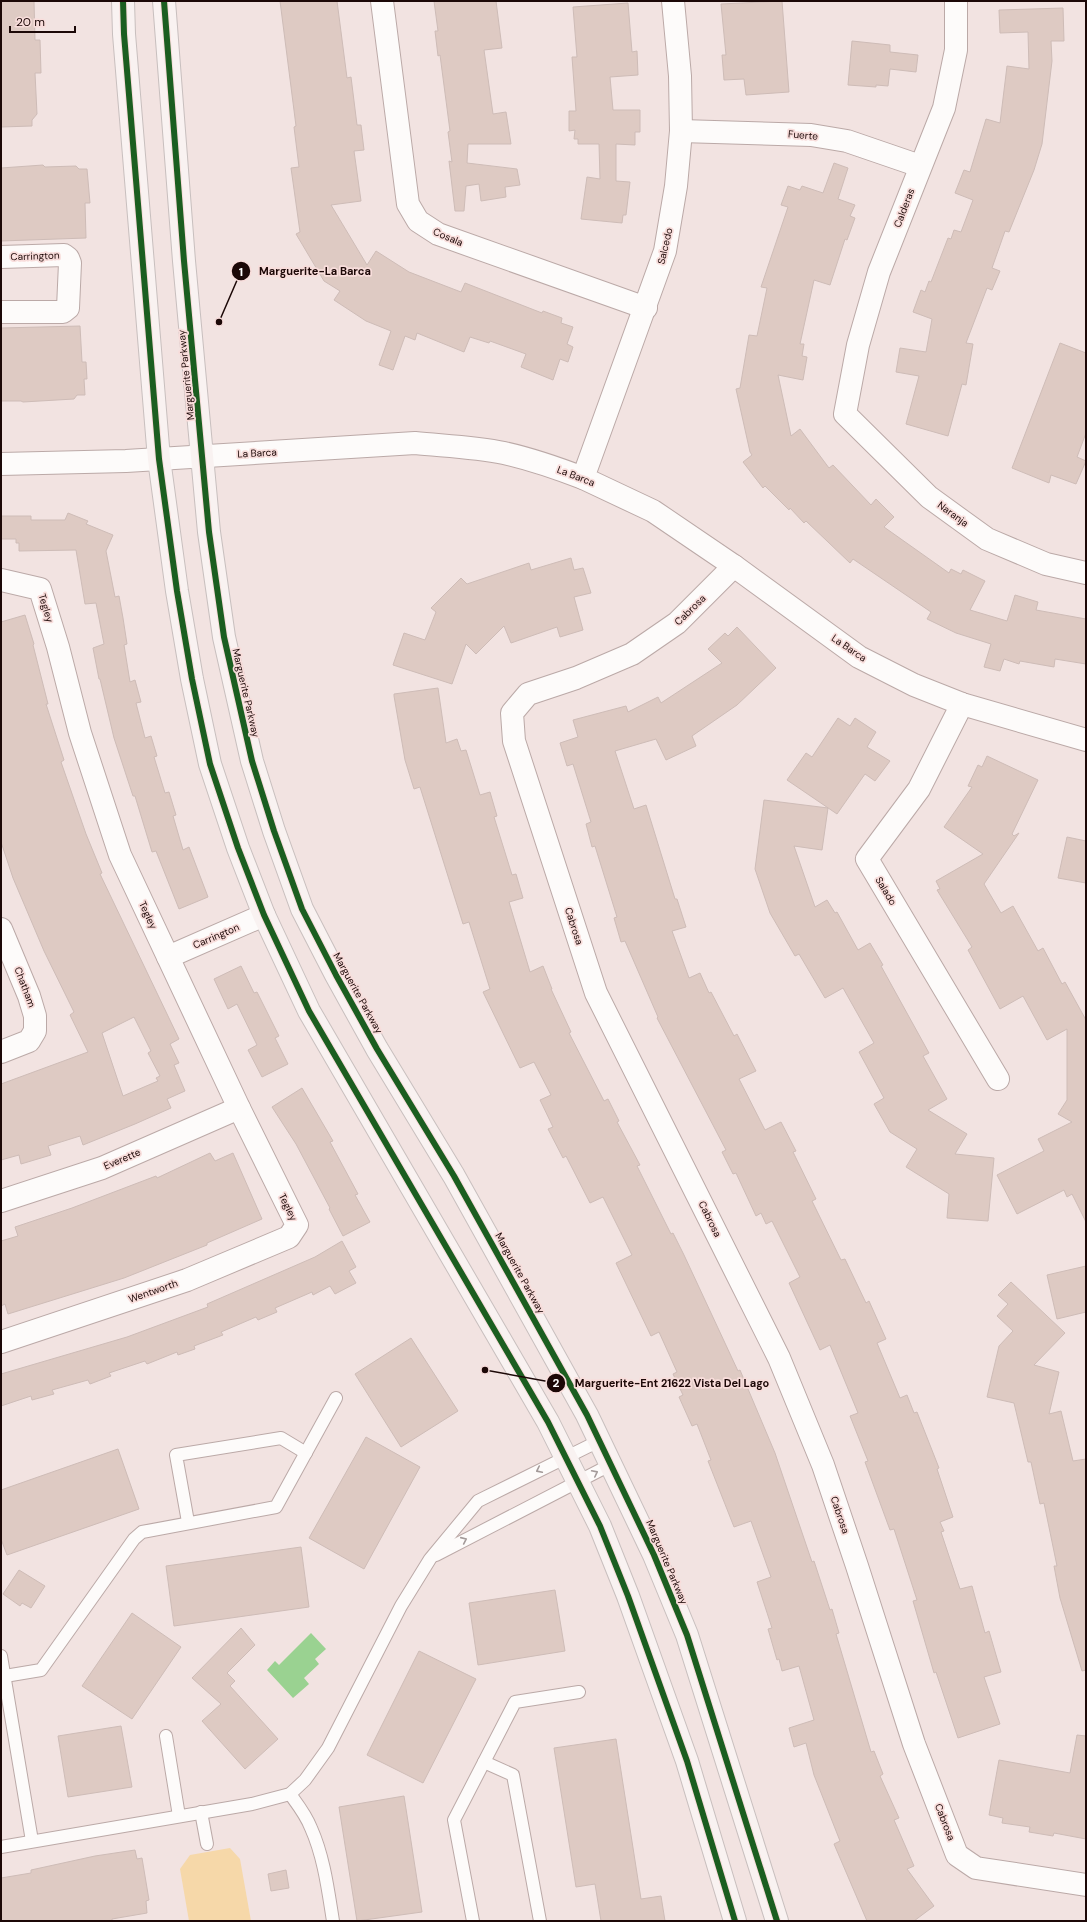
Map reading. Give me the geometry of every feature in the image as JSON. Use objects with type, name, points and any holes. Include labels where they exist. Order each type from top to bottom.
[{"type":"main road","points":[[123,1],[124,34],[159,459],[177,591],[192,679],[210,764],[238,848],[264,915],[309,1011],[548,1422],[600,1526],[634,1611],[687,1761],[735,1921]]},
{"type":"main road","name":"Marguerite Parkway","points":[[164,1],[184,253],[209,532],[224,637],[252,761],[274,831],[302,909],[336,975],[377,1049],[454,1176],[600,1441],[654,1555],[687,1635],[777,1921]]},
{"type":"street","name":"Cosala","points":[[382,1],[408,204],[418,221],[438,234],[646,308]]},
{"type":"street","name":"Salcedo","points":[[584,478],[646,308],[665,251],[676,186],[681,131],[680,76],[673,1]]},
{"type":"street","name":"Calderas","points":[[845,414],[858,345],[879,272],[944,108],[956,50],[956,1]]},
{"type":"street","name":"Fuerte","points":[[681,131],[811,135],[847,141],[920,166]]},
{"type":"street","name":"Carrington","points":[[1,257],[64,254],[70,263],[68,308],[63,312],[1,312]]},
{"type":"street","name":"Naranja","points":[[845,414],[929,497],[987,539],[1046,564],[1086,573]]},
{"type":"street","name":"La Barca","points":[[1,464],[159,459],[415,443],[463,447],[504,453],[548,465],[584,478],[653,511],[734,566],[859,657],[914,685],[962,704],[1086,740]]},
{"type":"street","name":"Cabrosa","points":[[734,566],[677,624],[632,654],[576,678],[528,694],[512,713],[514,742],[596,993],[779,1358],[823,1465],[914,1744],[957,1855],[976,1868],[1086,1885]]},
{"type":"street","name":"Tegley","points":[[1,580],[40,589],[58,647],[80,733],[120,855],[239,1108],[297,1225]]},
{"type":"street","name":"Salado","points":[[962,704],[919,789],[867,859],[998,1080]]},
{"type":"street","name":"Carrington","points":[[168,957],[264,915]]},
{"type":"street","name":"Chatham","points":[[1,929],[29,996],[35,1016],[35,1031],[29,1041],[1,1052]]},
{"type":"street","name":"Everette","points":[[1,1201],[102,1168],[239,1108]]},
{"type":"street","name":"Wentworth","points":[[1,1342],[187,1280],[289,1237],[297,1225]]},
{"type":"lane","points":[[5,1676],[41,1670],[138,1535],[150,1529],[276,1507],[336,1398]]},
{"type":"lane","points":[[188,1522],[176,1455],[281,1438],[306,1453]]},
{"type":"lane","points":[[1,1847],[252,1804],[290,1794],[305,1780],[328,1748],[401,1606],[430,1559],[478,1500],[600,1441]]},
{"type":"lane","points":[[430,1559],[458,1542],[485,1531],[612,1464]]},
{"type":"lane","points":[[1,1656],[5,1676],[5,1699],[32,1841]]},
{"type":"lane","points":[[473,1921],[454,1820],[515,1702],[579,1692]]},
{"type":"lane","points":[[166,1736],[179,1816]]},
{"type":"lane","points":[[484,1762],[513,1775],[540,1921]]},
{"type":"lane","points":[[290,1794],[304,1813],[317,1842],[324,1869],[333,1921]]},
{"type":"lane","points":[[201,1812],[207,1844]]},
{"type":"shaded area","points":[[311,1633],[326,1649],[315,1659],[319,1664],[304,1678],[309,1684],[293,1698],[267,1670],[275,1661],[279,1665]]},
{"type":"shaded area","points":[[230,1848],[240,1859],[251,1921],[189,1921],[180,1869],[190,1855]]},
{"type":"building","points":[[1,1],[34,1],[35,40],[40,40],[41,73],[35,73],[37,114],[32,120],[32,126],[1,127]]},
{"type":"building","points":[[280,1],[337,1],[347,78],[351,77],[357,125],[361,125],[364,150],[354,151],[361,201],[331,205],[367,265],[376,251],[409,272],[461,292],[465,283],[542,313],[543,311],[562,318],[561,323],[573,327],[567,344],[573,347],[568,362],[560,359],[553,380],[521,367],[526,354],[490,341],[489,343],[470,337],[464,352],[417,333],[415,340],[405,336],[393,370],[379,365],[391,331],[366,321],[334,300],[340,291],[324,281],[296,234],[300,232],[291,168],[299,167],[294,127],[296,126]]},
{"type":"building","points":[[434,1],[496,1],[502,48],[484,50],[493,114],[506,112],[511,144],[468,144],[467,163],[517,169],[520,185],[505,187],[506,197],[481,201],[479,184],[466,186],[464,211],[455,211],[449,161],[452,162],[448,132],[450,131],[440,55],[438,56],[435,31],[438,31]]},
{"type":"building","points":[[782,1],[789,92],[746,95],[744,79],[724,80],[722,55],[726,55],[721,4]]},
{"type":"building","points":[[628,3],[632,52],[637,51],[638,75],[610,77],[613,110],[640,110],[640,132],[635,132],[635,145],[616,144],[616,181],[630,182],[626,215],[623,215],[622,223],[581,219],[587,177],[600,179],[599,144],[578,144],[578,139],[574,139],[575,130],[569,131],[569,111],[576,111],[572,57],[577,57],[573,7]]},
{"type":"building","points":[[1063,8],[1064,41],[1051,41],[1052,61],[1042,144],[1034,170],[1009,232],[1005,231],[992,268],[1000,271],[992,290],[987,288],[966,343],[973,344],[966,385],[962,384],[948,436],[906,424],[919,376],[896,372],[900,348],[926,352],[932,319],[913,312],[921,290],[925,292],[929,281],[931,282],[948,238],[951,239],[954,230],[961,232],[973,200],[955,193],[964,170],[970,172],[986,119],[1000,123],[1007,66],[1029,69],[1028,32],[1000,33],[999,10]]},
{"type":"building","points":[[852,41],[890,45],[890,52],[918,55],[916,72],[890,69],[888,86],[876,85],[876,87],[848,85]]},
{"type":"building","points":[[834,163],[848,168],[838,199],[855,205],[850,216],[855,218],[847,240],[845,239],[830,285],[814,280],[800,344],[804,344],[802,356],[807,357],[803,380],[778,375],[791,436],[800,429],[829,468],[833,465],[871,505],[876,499],[894,517],[884,527],[949,573],[951,569],[961,574],[963,570],[985,581],[970,610],[1007,621],[1015,595],[1038,602],[1036,610],[1086,619],[1086,664],[1055,659],[1054,667],[1020,661],[1019,664],[1004,659],[1000,671],[984,667],[991,644],[956,633],[927,619],[931,612],[853,559],[850,563],[806,521],[804,523],[790,508],[789,510],[765,486],[763,488],[743,462],[752,455],[750,452],[736,389],[740,388],[749,335],[757,336],[767,288],[761,287],[788,207],[781,205],[788,186],[800,190],[802,186],[823,193]]},
{"type":"building","points":[[43,165],[45,167],[76,166],[79,169],[87,169],[90,203],[85,203],[86,238],[1,241],[1,168]]},
{"type":"building","points":[[80,326],[82,362],[86,362],[87,379],[84,379],[85,395],[77,395],[74,399],[23,402],[1,401],[1,328]]},
{"type":"building","points":[[1060,343],[1086,353],[1086,433],[1077,457],[1086,461],[1076,484],[1051,475],[1049,483],[1012,468]]},
{"type":"building","points":[[68,513],[88,521],[86,524],[113,535],[106,551],[115,597],[119,596],[127,644],[124,645],[130,682],[135,680],[141,702],[136,703],[145,738],[151,736],[157,756],[154,757],[165,793],[169,792],[176,815],[173,816],[183,850],[189,847],[208,897],[179,909],[156,851],[152,852],[135,796],[133,796],[114,738],[99,679],[93,648],[104,644],[96,603],[85,604],[76,550],[19,551],[19,543],[16,543],[16,539],[1,539],[1,516],[31,516],[31,520],[65,520]]},
{"type":"building","points":[[571,558],[574,570],[583,568],[591,593],[574,597],[583,630],[560,637],[557,627],[511,643],[504,626],[476,654],[466,644],[452,684],[393,665],[404,633],[425,640],[436,612],[431,608],[461,578],[467,584],[529,563],[531,570]]},
{"type":"building","points":[[25,615],[34,644],[33,645],[48,704],[46,704],[64,760],[61,762],[86,834],[102,873],[100,874],[179,1039],[170,1044],[179,1063],[174,1065],[185,1091],[167,1099],[171,1108],[83,1145],[80,1136],[48,1146],[51,1155],[21,1164],[19,1155],[1,1160],[1,1084],[88,1052],[70,1015],[74,1012],[44,951],[13,878],[1,842],[1,622]],"holes":[[[134,1017],[151,1051],[148,1053],[160,1076],[156,1078],[158,1081],[123,1096],[102,1033]]]},
{"type":"building","points":[[737,627],[776,668],[737,705],[692,736],[696,746],[666,760],[656,739],[615,751],[634,809],[646,805],[675,899],[677,899],[686,927],[672,931],[689,978],[700,973],[709,993],[711,992],[734,1036],[737,1034],[756,1071],[739,1079],[765,1130],[781,1122],[796,1151],[793,1152],[816,1199],[812,1201],[841,1260],[845,1259],[866,1303],[869,1301],[886,1339],[877,1343],[900,1398],[907,1395],[914,1413],[917,1412],[939,1468],[937,1469],[953,1517],[940,1522],[944,1531],[941,1532],[960,1589],[972,1586],[985,1633],[989,1631],[1001,1672],[984,1677],[1000,1724],[958,1738],[936,1672],[934,1673],[913,1601],[917,1600],[894,1529],[890,1530],[865,1462],[868,1461],[850,1416],[858,1413],[830,1345],[820,1350],[789,1283],[800,1277],[772,1221],[766,1224],[761,1213],[756,1216],[736,1173],[733,1174],[722,1152],[726,1150],[657,1018],[658,1017],[625,941],[621,942],[614,918],[617,917],[595,846],[592,847],[586,824],[591,822],[573,764],[567,766],[560,743],[578,737],[573,720],[626,706],[628,712],[658,697],[661,703],[722,663],[708,649],[725,633],[728,636]]},
{"type":"building","points":[[438,688],[446,743],[457,739],[461,751],[466,750],[480,795],[490,792],[497,816],[494,817],[512,875],[516,874],[523,898],[509,902],[530,972],[543,966],[551,989],[571,1032],[569,1033],[604,1101],[608,1099],[619,1121],[617,1122],[640,1165],[637,1166],[671,1234],[673,1233],[684,1255],[738,1371],[740,1370],[775,1453],[812,1562],[814,1561],[830,1610],[832,1609],[839,1633],[836,1634],[871,1752],[874,1751],[883,1774],[880,1776],[899,1818],[894,1820],[914,1866],[907,1869],[934,1906],[914,1921],[867,1921],[834,1844],[840,1841],[814,1775],[806,1743],[794,1747],[789,1728],[814,1720],[799,1666],[782,1671],[779,1659],[777,1660],[768,1629],[772,1628],[757,1582],[771,1577],[751,1521],[734,1527],[708,1461],[711,1460],[697,1424],[692,1426],[679,1397],[683,1395],[673,1374],[677,1372],[659,1332],[651,1336],[616,1263],[632,1255],[603,1197],[590,1203],[566,1156],[563,1158],[548,1129],[553,1127],[540,1100],[551,1095],[534,1062],[520,1068],[483,992],[490,989],[469,922],[463,924],[420,787],[414,789],[405,760],[394,696],[394,694]]},
{"type":"building","points":[[838,718],[850,726],[855,718],[876,732],[867,747],[890,761],[875,781],[865,774],[837,814],[787,780],[806,753],[812,757]]},
{"type":"building","points":[[987,756],[1038,780],[1012,834],[1014,836],[1019,833],[984,884],[1001,913],[1013,906],[1038,951],[1043,948],[1062,984],[1065,982],[1086,1020],[1086,1222],[1072,1194],[1067,1197],[1064,1190],[1017,1214],[997,1175],[1044,1151],[1038,1139],[1072,1122],[1058,1114],[1067,1100],[1067,1029],[1047,1040],[1023,996],[1000,1009],[968,950],[972,947],[937,890],[940,889],[936,881],[983,854],[944,827],[972,787],[968,786],[978,765],[982,767]]},
{"type":"building","points":[[764,800],[828,808],[822,850],[794,846],[815,907],[827,900],[835,913],[837,912],[858,950],[870,943],[883,965],[881,966],[929,1053],[923,1056],[947,1099],[928,1110],[967,1134],[955,1154],[994,1158],[988,1221],[947,1218],[949,1194],[906,1167],[917,1149],[890,1132],[874,1104],[884,1098],[859,1052],[874,1043],[843,988],[825,998],[799,954],[795,956],[770,913],[755,869]]},
{"type":"building","points":[[1067,837],[1086,841],[1086,883],[1058,878]]},
{"type":"building","points":[[241,966],[254,993],[257,992],[279,1036],[275,1038],[288,1064],[262,1077],[248,1050],[257,1045],[237,1004],[228,1009],[214,979]]},
{"type":"building","points":[[302,1088],[333,1141],[330,1142],[358,1194],[355,1195],[370,1222],[343,1236],[296,1144],[272,1107]]},
{"type":"building","points":[[210,1153],[215,1161],[233,1153],[262,1219],[207,1243],[207,1245],[124,1278],[8,1314],[5,1304],[1,1306],[1,1241],[18,1236],[15,1227],[72,1208],[156,1176],[157,1178]]},
{"type":"building","points":[[342,1241],[356,1267],[349,1271],[356,1283],[335,1294],[330,1286],[313,1295],[312,1292],[275,1308],[277,1312],[258,1320],[256,1317],[221,1332],[223,1335],[194,1346],[195,1349],[178,1355],[177,1352],[147,1364],[145,1361],[109,1373],[111,1376],[90,1384],[88,1380],[52,1390],[54,1394],[32,1400],[31,1396],[1,1406],[1,1374],[127,1337],[208,1307],[207,1304],[315,1257]]},
{"type":"building","points":[[1086,1266],[1086,1312],[1057,1319],[1047,1275]]},
{"type":"building","points":[[1011,1282],[1065,1333],[1034,1365],[1059,1372],[1049,1414],[1061,1411],[1073,1461],[1086,1459],[1086,1670],[1082,1671],[1060,1598],[1054,1566],[1057,1566],[1044,1503],[1040,1504],[1031,1462],[1028,1462],[1014,1403],[987,1397],[999,1346],[1013,1331],[997,1316],[1008,1304],[998,1295]]},
{"type":"building","points":[[411,1338],[458,1411],[401,1447],[355,1374]]},
{"type":"building","points":[[366,1437],[420,1467],[364,1569],[309,1538]]},
{"type":"building","points":[[118,1449],[139,1509],[7,1555],[1,1539],[1,1490]]},
{"type":"building","points":[[301,1547],[309,1607],[174,1626],[166,1566]]},
{"type":"building","points":[[19,1570],[45,1586],[31,1608],[22,1603],[20,1606],[3,1594]]},
{"type":"building","points":[[555,1590],[565,1651],[478,1665],[469,1603]]},
{"type":"building","points":[[132,1613],[181,1647],[132,1719],[82,1686]]},
{"type":"building","points":[[241,1628],[255,1645],[227,1673],[235,1681],[230,1686],[278,1739],[245,1769],[202,1721],[221,1704],[192,1678]]},
{"type":"building","points":[[419,1651],[476,1679],[423,1783],[367,1755]]},
{"type":"building","points":[[121,1726],[132,1787],[68,1797],[58,1736]]},
{"type":"building","points":[[1077,1735],[1086,1736],[1086,1839],[1054,1833],[1053,1836],[1029,1832],[1030,1827],[1002,1823],[1003,1818],[989,1815],[999,1760],[1070,1773]]},
{"type":"building","points":[[616,1739],[641,1899],[661,1896],[665,1921],[601,1921],[595,1884],[576,1887],[554,1748]]},
{"type":"building","points":[[404,1796],[422,1912],[357,1921],[339,1807]]},
{"type":"building","points":[[135,1850],[137,1859],[142,1858],[149,1900],[146,1901],[147,1913],[112,1919],[112,1921],[1,1921],[1,1878],[31,1873],[31,1870],[95,1856]]},
{"type":"building","points":[[286,1870],[289,1888],[271,1891],[268,1874]]},
{"type":"cycle path","points":[[123,1],[124,34],[159,459],[177,591],[192,679],[210,764],[238,848],[264,915],[309,1011],[548,1422],[600,1526],[628,1596],[687,1761],[735,1921]]},
{"type":"cycle path","points":[[164,1],[184,261],[209,532],[224,637],[252,761],[274,831],[302,909],[336,975],[377,1049],[454,1176],[587,1415],[654,1555],[687,1635],[777,1921]]},
{"type":"place","name":"Marguerite-La Barca","points":[[219,322]]},
{"type":"place","name":"Marguerite-Ent 21622 Vista Del Lago","points":[[485,1370]]}]
